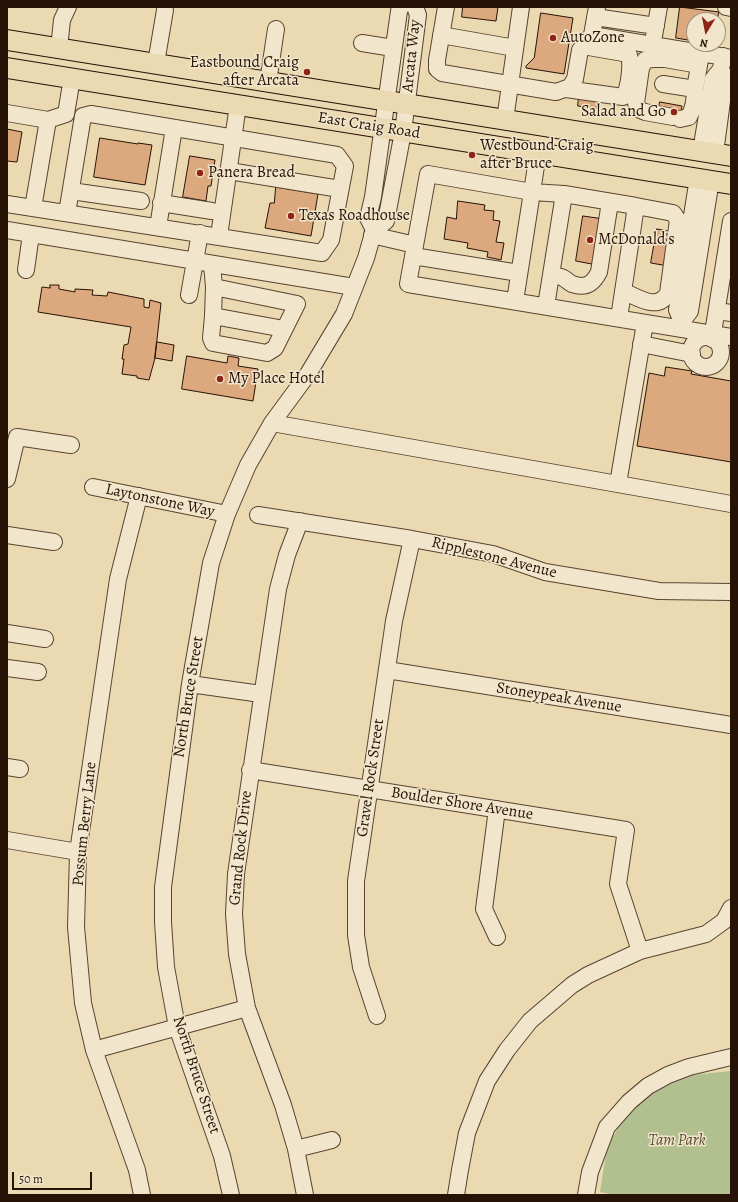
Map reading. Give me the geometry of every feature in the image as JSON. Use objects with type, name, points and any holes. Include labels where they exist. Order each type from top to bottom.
[{"type":"main road","name":"East Craig Road","points":[[7,40],[715,154]]},
{"type":"main road","points":[[72,78],[81,70],[90,67],[107,69],[156,63]]},
{"type":"main road","name":"East Craig Road","points":[[7,68],[731,184]]},
{"type":"main road","points":[[704,179],[715,154]]},
{"type":"street","points":[[59,48],[62,20],[68,7]]},
{"type":"street","name":"Arcata Way","points":[[385,101],[401,7]]},
{"type":"street","name":"Arcata Way","points":[[406,104],[418,15],[415,7]]},
{"type":"street","points":[[446,7],[437,64],[437,69],[442,73],[556,92],[569,86],[575,79],[596,12],[656,26]]},
{"type":"street","points":[[504,120],[521,7]]},
{"type":"street","points":[[653,45],[659,7]]},
{"type":"street","points":[[726,7],[731,8]]},
{"type":"street","points":[[156,63],[165,10]]},
{"type":"street","points":[[268,82],[276,29]]},
{"type":"street","points":[[441,35],[515,48]]},
{"type":"street","points":[[362,43],[393,48]]},
{"type":"street","points":[[585,45],[653,45],[699,63]]},
{"type":"street","points":[[569,86],[609,96],[623,97],[626,93],[628,83],[624,77],[623,69],[620,63],[585,45]]},
{"type":"street","points":[[699,63],[695,101],[689,117],[676,118],[645,112],[638,109],[636,103],[641,68],[645,60],[653,58],[699,63],[725,61],[725,79],[715,154]]},
{"type":"street","points":[[66,114],[72,78]]},
{"type":"street","points":[[663,84],[695,90]]},
{"type":"street","name":"North Bruce Street","points":[[373,232],[368,218],[373,196],[383,128],[385,101]]},
{"type":"street","name":"North Bruce Street","points":[[231,1195],[222,1156],[177,1027],[166,967],[163,922],[163,887],[190,684],[211,563],[227,514],[248,465],[272,423],[308,374],[344,314],[366,258],[373,232],[386,221],[403,132],[406,104]]},
{"type":"street","points":[[219,236],[238,105]]},
{"type":"street","points":[[7,113],[48,120],[66,114],[83,116],[91,114],[337,155],[345,166],[331,240],[322,252],[7,204]]},
{"type":"street","points":[[47,237],[71,190],[83,116]]},
{"type":"street","points":[[33,208],[48,120]]},
{"type":"street","points":[[158,227],[174,128]]},
{"type":"street","points":[[515,302],[538,153]]},
{"type":"street","points":[[229,171],[340,189]]},
{"type":"street","points":[[623,291],[646,301],[657,303],[664,300],[668,293],[678,220],[673,213],[564,194],[532,192],[428,174],[408,284],[645,323],[682,325],[713,336],[720,346],[726,360],[711,366],[701,366],[694,360],[692,354],[693,346],[699,340],[713,336],[731,337]]},
{"type":"street","points":[[682,325],[677,310],[704,179]]},
{"type":"street","points":[[71,190],[141,201]]},
{"type":"street","points":[[546,306],[556,276],[564,194]]},
{"type":"street","points":[[556,276],[572,284],[584,286],[592,283],[596,278],[599,272],[610,202]]},
{"type":"street","points":[[161,203],[212,211]]},
{"type":"street","points":[[619,318],[636,206]]},
{"type":"street","points":[[713,336],[724,312],[731,221]]},
{"type":"street","points":[[7,230],[354,287]]},
{"type":"street","points":[[373,232],[414,251],[519,273]]},
{"type":"street","points":[[189,295],[200,233]]},
{"type":"street","points":[[26,270],[31,234]]},
{"type":"street","points":[[212,264],[214,287],[211,338],[213,343],[267,352],[275,348],[296,304],[214,287]]},
{"type":"street","points":[[213,316],[284,329]]},
{"type":"street","points":[[618,484],[645,323]]},
{"type":"street","points":[[641,344],[692,354]]},
{"type":"street","points":[[272,423],[731,504]]},
{"type":"street","points":[[7,478],[17,437],[70,445]]},
{"type":"street","name":"Laytonstone Way","points":[[93,487],[227,514]]},
{"type":"street","name":"Possum Berry Lane","points":[[139,496],[118,579],[78,852],[76,927],[83,1002],[94,1050],[137,1170],[142,1195]]},
{"type":"street","name":"Ripplestone Avenue","points":[[258,515],[412,539],[492,554],[545,572],[660,591],[731,592]]},
{"type":"street","name":"Grand Rock Drive","points":[[300,521],[287,555],[278,590],[250,770],[236,874],[234,914],[237,954],[247,1008],[283,1105],[296,1149],[305,1195]]},
{"type":"street","points":[[7,535],[54,542]]},
{"type":"street","name":"Gravel Rock Street","points":[[377,1016],[361,967],[356,935],[356,881],[394,622],[412,539]]},
{"type":"street","points":[[7,633],[44,639]]},
{"type":"street","points":[[7,668],[38,672]]},
{"type":"street","name":"Stoneypeak Avenue","points":[[387,670],[731,725]]},
{"type":"street","points":[[190,684],[261,694]]},
{"type":"street","name":"Boulder Shore Avenue","points":[[250,770],[626,830],[618,884],[640,951]]},
{"type":"street","points":[[497,937],[484,909],[498,810]]},
{"type":"street","points":[[7,840],[78,852]]},
{"type":"street","points":[[456,1195],[467,1133],[487,1082],[507,1050],[530,1021],[572,985],[588,975],[640,951],[706,934],[729,919]]},
{"type":"street","points":[[94,1050],[247,1008]]},
{"type":"street","points":[[586,1195],[590,1172],[607,1127],[628,1102],[648,1086],[668,1075],[690,1067],[731,1057]]},
{"type":"street","points":[[296,1149],[332,1140]]},
{"type":"green space","name":"Tam Park","points":[[731,1071],[731,1195],[615,1195],[600,1192],[607,1147],[631,1107],[672,1077]]},
{"type":"building","points":[[463,7],[498,7],[496,21],[462,17]]},
{"type":"building","points":[[680,7],[719,12],[686,12],[686,40],[676,38]]},
{"type":"building","name":"AutoZone","points":[[541,13],[573,18],[564,74],[526,68],[526,66],[534,58]]},
{"type":"building","points":[[579,96],[598,99],[596,109],[578,106]]},
{"type":"building","name":"Salad and Go","points":[[660,102],[682,106],[680,121],[658,111]]},
{"type":"building","points":[[7,129],[22,132],[17,162],[7,161]]},
{"type":"building","points":[[100,138],[152,145],[145,185],[94,177]]},
{"type":"building","name":"Panera Bread","points":[[190,156],[215,160],[211,186],[208,186],[206,201],[183,197]]},
{"type":"building","name":"Texas Roadhouse","points":[[276,187],[318,194],[311,236],[265,228],[270,203],[274,203]]},
{"type":"building","points":[[458,201],[485,205],[484,210],[494,211],[493,220],[500,221],[496,242],[504,243],[501,260],[487,257],[488,252],[467,248],[468,243],[444,239],[447,217],[456,219]]},
{"type":"building","name":"McDonald's","points":[[583,216],[604,219],[597,265],[576,261]]},
{"type":"building","points":[[657,229],[673,232],[668,266],[651,263]]},
{"type":"building","points":[[50,285],[59,285],[59,289],[75,292],[75,289],[93,290],[92,295],[107,296],[108,292],[144,299],[144,307],[149,308],[150,300],[161,303],[155,358],[149,380],[137,378],[137,376],[122,374],[124,345],[128,344],[131,327],[38,312],[42,287],[50,288]]},
{"type":"building","points":[[157,342],[174,345],[172,361],[155,358]]},
{"type":"building","name":"My Place Hotel","points":[[187,356],[227,363],[228,356],[239,358],[238,366],[258,369],[253,401],[182,389]]},
{"type":"building","points":[[666,367],[692,371],[691,374],[731,381],[731,462],[637,446],[649,373],[664,376]]},
{"type":"place","name":"AutoZone","points":[[553,38]]},
{"type":"place","name":"Eastbound Craig after Arcata","points":[[307,72]]},
{"type":"place","name":"Salad and Go","points":[[674,112]]},
{"type":"place","name":"Westbound Craig after Bruce","points":[[472,155]]},
{"type":"place","name":"Panera Bread","points":[[200,173]]},
{"type":"place","name":"Texas Roadhouse","points":[[291,216]]},
{"type":"place","name":"McDonald's","points":[[590,240]]},
{"type":"place","name":"My Place Hotel","points":[[220,379]]}]
